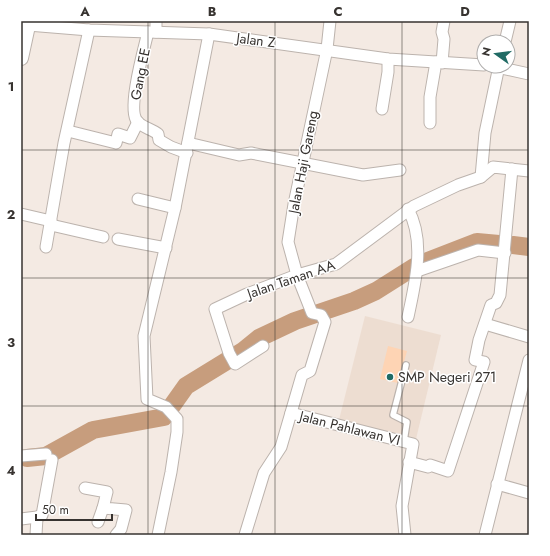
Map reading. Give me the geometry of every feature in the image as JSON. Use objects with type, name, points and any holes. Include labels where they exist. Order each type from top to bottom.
[{"type":"street","name":"Jalan Haji Gareng","points":[[245,535],[258,487],[264,473],[281,447],[302,375],[310,371],[323,333],[325,322],[316,314],[297,275],[288,242],[294,204],[304,163],[327,49],[330,21]]},
{"type":"street","points":[[430,123],[430,97],[444,39],[442,32],[444,21]]},
{"type":"street","points":[[507,34],[510,21]]},
{"type":"street","name":"Jalan Z","points":[[26,23],[89,30],[153,28],[327,49],[388,59],[476,64]]},
{"type":"street","points":[[21,58],[26,23]]},
{"type":"street","name":"Gang EE","points":[[136,120],[133,112],[136,84],[153,28]]},
{"type":"street","points":[[46,247],[89,30]]},
{"type":"street","points":[[158,535],[173,459],[177,432],[177,419],[166,407],[147,399],[144,336],[166,248],[188,148],[209,34]]},
{"type":"street","points":[[382,109],[388,72],[388,59]]},
{"type":"street","points":[[516,71],[529,74]]},
{"type":"street","points":[[481,177],[485,134],[496,74]]},
{"type":"street","points":[[68,131],[116,143],[118,134],[130,138],[136,120],[158,134],[158,140],[170,147],[239,155],[251,153],[363,175],[400,170]]},
{"type":"street","name":"Jalan Taman AA","points":[[263,346],[235,364],[229,353],[215,309],[247,294],[297,275],[336,264],[408,209],[458,185],[481,177],[493,167],[529,171]]},
{"type":"street","points":[[409,462],[428,467],[430,465],[448,471],[484,362],[475,360],[479,340],[491,305],[496,303],[500,295],[512,169]]},
{"type":"street","points":[[138,199],[175,208]]},
{"type":"street","points":[[408,209],[414,220],[417,247],[417,271],[408,317]]},
{"type":"street","points":[[21,214],[102,237]]},
{"type":"street","points":[[118,239],[166,248]]},
{"type":"street","points":[[417,271],[478,250],[504,253]]},
{"type":"street","points":[[485,324],[529,337]]},
{"type":"street","points":[[485,535],[529,360]]},
{"type":"street","name":"Jalan Pahlawan VI","points":[[291,413],[413,444],[402,506],[405,535]]},
{"type":"street","points":[[21,456],[49,457],[42,514],[37,517],[21,519]]},
{"type":"street","points":[[497,484],[529,493]]},
{"type":"street","points":[[85,488],[107,492],[98,522]]},
{"type":"street","points":[[103,508],[126,510],[121,529],[116,535]]},
{"type":"street","points":[[36,535],[37,517]]},
{"type":"lane","points":[[404,441],[407,422],[393,415],[406,365]]},
{"type":"shaded area","name":"SMP Negeri 271","points":[[365,316],[441,335],[416,439],[339,420]]},
{"type":"shaded area","points":[[388,346],[407,351],[398,383],[380,379]]},
{"type":"waterway","points":[[428,261],[477,242],[499,244]]},
{"type":"waterway","points":[[513,245],[529,247]]},
{"type":"waterway","points":[[27,458],[46,456],[93,430],[164,417],[186,386],[243,351],[259,338],[295,321],[354,301],[376,291],[414,267]]},
{"type":"place","name":"SMP Negeri 271","points":[[390,377]]}]
